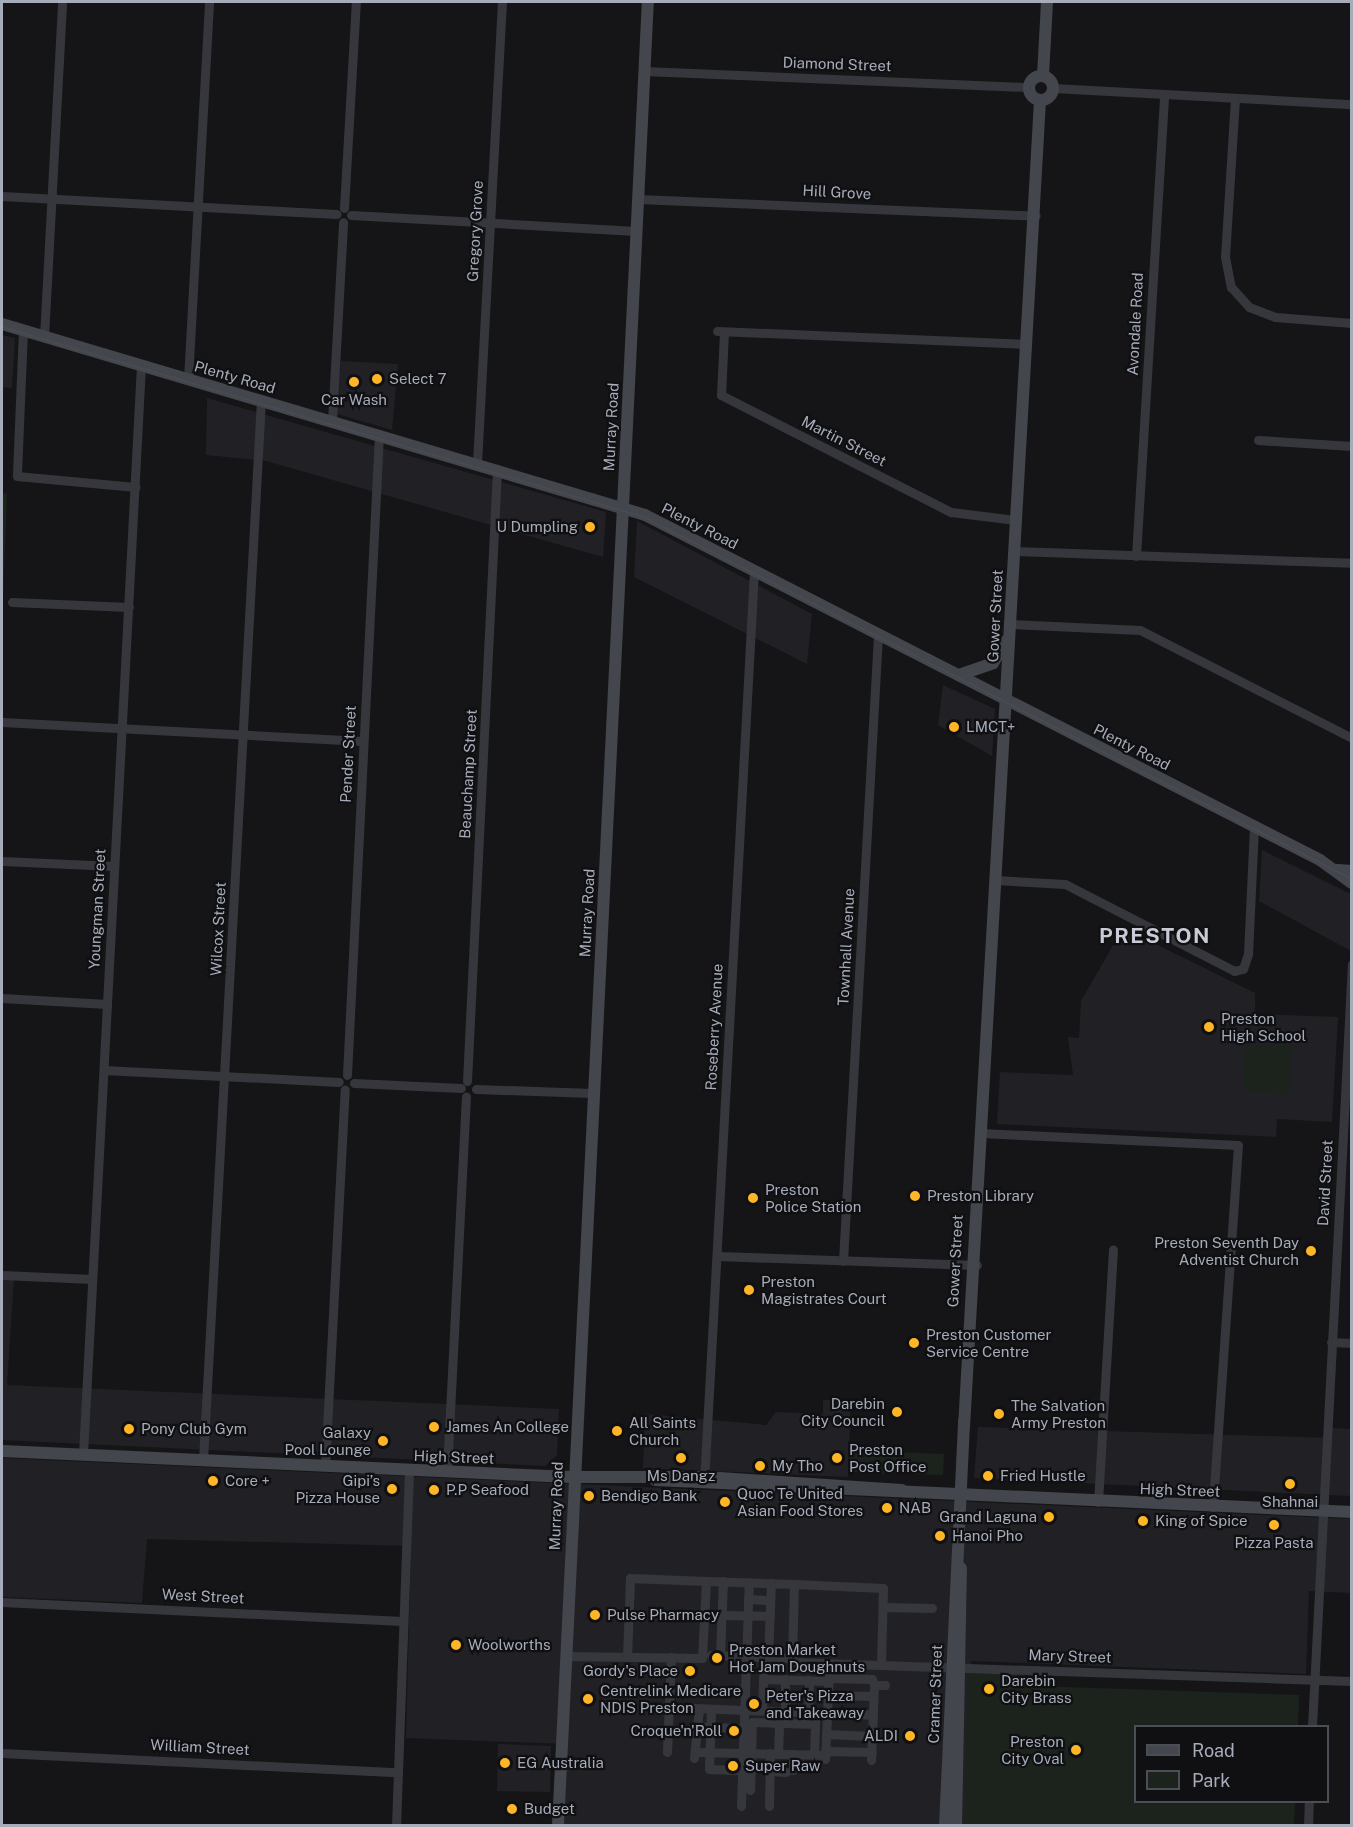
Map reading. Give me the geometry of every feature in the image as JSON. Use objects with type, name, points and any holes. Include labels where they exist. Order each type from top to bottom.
[{"type":"main road","name":"Murray Road","points":[[558,1826],[572,1477],[648,2]]},
{"type":"main road","points":[[1043,76],[1029,87],[1040,100],[1053,88],[1043,76],[1047,2]]},
{"type":"main road","name":"Gower Street","points":[[962,1492],[1009,628],[1036,216],[1040,100]]},
{"type":"main road","name":"Plenty Road","points":[[2,324],[622,506],[1254,826],[1338,870],[1352,883]]},
{"type":"main road","points":[[959,675],[993,663],[1009,628]]},
{"type":"main road","name":"Plenty Road","points":[[1338,870],[1352,871]]},
{"type":"main road","name":"High Street","points":[[2,1450],[572,1477],[1322,1507],[1352,1505]]},
{"type":"main road","name":"Cramer Street","points":[[945,1826],[956,1666],[962,1492]]},
{"type":"main road","name":"High Street","points":[[1322,1507],[1352,1512]]},
{"type":"main road","name":"Cramer Street","points":[[956,1666],[956,1826]]},
{"type":"street","points":[[44,337],[62,2]]},
{"type":"street","points":[[188,379],[209,2]]},
{"type":"street","points":[[332,421],[356,2]]},
{"type":"street","name":"Gregory Grove","points":[[477,463],[502,2]]},
{"type":"street","name":"Diamond Street","points":[[644,71],[1029,87]]},
{"type":"street","points":[[1053,88],[1352,104]]},
{"type":"street","name":"Avondale Road","points":[[1136,556],[1164,95]]},
{"type":"street","points":[[1235,98],[1225,257],[1231,287],[1249,307],[1275,317],[1352,323]]},
{"type":"street","points":[[2,196],[636,231]]},
{"type":"street","name":"Hill Grove","points":[[638,199],[1036,216]]},
{"type":"street","points":[[23,330],[17,476],[135,487]]},
{"type":"street","name":"Martin Street","points":[[1016,520],[951,512],[721,395],[721,331],[1027,344]]},
{"type":"street","name":"Youngman Street","points":[[83,1454],[141,365]]},
{"type":"street","name":"Wilcox Street","points":[[203,1460],[261,400]]},
{"type":"street","name":"Pender Street","points":[[346,1075],[379,434]]},
{"type":"street","points":[[1258,440],[1352,446]]},
{"type":"street","name":"Beauchamp Street","points":[[447,1471],[497,469]]},
{"type":"street","points":[[1014,551],[1348,565]]},
{"type":"street","name":"Roseberry Avenue","points":[[704,1481],[754,571]]},
{"type":"street","points":[[12,602],[129,607]]},
{"type":"street","points":[[1009,628],[1140,630],[1352,738]]},
{"type":"street","name":"Townhall Avenue","points":[[843,1261],[878,634]]},
{"type":"street","points":[[2,722],[363,741]]},
{"type":"street","points":[[995,880],[1065,885],[1234,971],[1243,969],[1248,954],[1254,826]]},
{"type":"street","points":[[2,861],[114,866]]},
{"type":"street","name":"David Street","points":[[1312,1725],[1352,964]]},
{"type":"street","points":[[2,998],[107,1004]]},
{"type":"street","points":[[104,1070],[225,1076],[342,1086],[354,1083],[592,1093]]},
{"type":"street","points":[[325,1466],[342,1086],[346,1075],[354,1083]]},
{"type":"street","points":[[981,1133],[1238,1145],[1213,1503]]},
{"type":"street","points":[[1098,1498],[1113,1249]]},
{"type":"street","points":[[717,1257],[973,1265]]},
{"type":"street","points":[[2,1275],[92,1279]]},
{"type":"street","points":[[1331,1342],[1352,1343]]},
{"type":"street","points":[[396,1826],[409,1470]]},
{"type":"street","points":[[627,1657],[630,1578],[883,1588],[881,1664]]},
{"type":"street","points":[[565,1656],[702,1658],[706,1581]]},
{"type":"street","points":[[723,1581],[722,1615],[770,1616]]},
{"type":"street","points":[[746,1790],[742,1770],[747,1753],[753,1710],[746,1656],[749,1582]]},
{"type":"street","points":[[741,1806],[746,1790],[747,1753],[744,1728],[753,1710],[763,1679],[771,1583]]},
{"type":"street","points":[[792,1658],[794,1584]]},
{"type":"street","points":[[748,1599],[770,1600]]},
{"type":"street","name":"West Street","points":[[2,1602],[403,1621]]},
{"type":"street","points":[[883,1607],[932,1608]]},
{"type":"street","name":"Mary Street","points":[[722,1615],[716,1655],[881,1664],[1352,1681]]},
{"type":"street","points":[[667,1752],[671,1657]]},
{"type":"street","points":[[699,1708],[696,1755],[709,1752],[871,1756],[874,1685],[872,1679],[829,1677],[809,1680],[763,1679]]},
{"type":"street","points":[[826,1755],[829,1677]]},
{"type":"street","points":[[769,1806],[770,1771],[782,1711],[785,1679]]},
{"type":"street","points":[[809,1680],[815,1724],[814,1755]]},
{"type":"street","points":[[874,1685],[885,1685]]},
{"type":"street","points":[[828,1695],[873,1696]]},
{"type":"street","points":[[669,1707],[873,1714]]},
{"type":"street","points":[[711,1709],[709,1769],[742,1770]]},
{"type":"street","points":[[752,1722],[815,1724]]},
{"type":"street","points":[[699,1726],[744,1728]]},
{"type":"street","points":[[826,1734],[872,1736]]},
{"type":"street","name":"William Street","points":[[2,1753],[397,1772]]},
{"type":"street","points":[[770,1771],[789,1771],[793,1754]]},
{"type":"street","points":[[746,1790],[770,1791]]},
{"type":"street","points":[[1308,1826],[1309,1803]]},
{"type":"shaded area","points":[[2,335],[15,338],[12,388],[2,387]]},
{"type":"shaded area","name":"Select 7","points":[[341,361],[398,364],[392,430],[337,414]]},
{"type":"shaded area","points":[[207,398],[606,512],[603,557],[266,461],[206,455]]},
{"type":"shaded area","points":[[637,521],[812,614],[807,664],[634,577]]},
{"type":"shaded area","name":"LMCT+","points":[[943,685],[995,709],[992,756],[938,725]]},
{"type":"shaded area","points":[[1262,850],[1351,894],[1351,951],[1259,901]]},
{"type":"shaded area","name":"Preston High School","points":[[1123,928],[1255,993],[1255,1014],[1338,1017],[1332,1122],[1277,1119],[1276,1137],[997,1124],[1000,1072],[1073,1075],[1068,1037],[1079,1038],[1081,1001]]},
{"type":"shaded area","points":[[2,1278],[14,1279],[7,1385],[559,1409],[557,1455],[545,1466],[2,1440]]},
{"type":"shaded area","points":[[823,1400],[851,1401],[848,1477],[643,1468],[645,1414],[766,1425],[776,1412],[823,1414]]},
{"type":"shaded area","points":[[978,1427],[1332,1438],[1332,1428],[1351,1429],[1351,1496],[974,1478]]},
{"type":"shaded area","points":[[2,1458],[1351,1519],[1351,1593],[1309,1591],[1306,1674],[971,1661],[965,1825],[564,1825],[567,1744],[406,1738],[411,1546],[147,1539],[142,1603],[2,1597]]},
{"type":"shaded area","name":"EG Australia","points":[[498,1744],[551,1746],[550,1792],[497,1791]]},
{"type":"green space","points":[[2,493],[7,494],[2,627]]},
{"type":"green space","points":[[1245,1045],[1291,1046],[1289,1094],[1243,1092]]},
{"type":"green space","points":[[849,1450],[944,1454],[943,1475],[848,1472]]},
{"type":"green space","name":"Preston City Oval","points":[[968,1673],[1035,1674],[1035,1686],[1299,1695],[1298,1725],[1134,1725],[1134,1803],[1295,1803],[1294,1825],[964,1826]]},
{"type":"tram line","points":[[2,327],[644,517],[1352,879]]},
{"type":"place","name":"Select 7","points":[[377,379]]},
{"type":"place","name":"Car Wash","points":[[354,382]]},
{"type":"place","name":"U Dumpling","points":[[590,527]]},
{"type":"place","name":"LMCT+","points":[[954,727]]},
{"type":"place","name":"Preston High School","points":[[1209,1027]]},
{"type":"place","name":"Preston Library","points":[[915,1196]]},
{"type":"place","name":"Preston Police Station","points":[[753,1198]]},
{"type":"place","name":"Preston Seventh Day Adventist Church","points":[[1311,1251]]},
{"type":"place","name":"Preston Magistrates Court","points":[[749,1290]]},
{"type":"place","name":"Preston Customer Service Centre","points":[[914,1343]]},
{"type":"place","name":"Darebin City Council","points":[[897,1412]]},
{"type":"place","name":"The Salvation Army Preston","points":[[999,1414]]},
{"type":"place","name":"James An College","points":[[434,1427]]},
{"type":"place","name":"Pony Club Gym","points":[[129,1429]]},
{"type":"place","name":"All Saints Church","points":[[617,1431]]},
{"type":"place","name":"Galaxy Pool Lounge","points":[[383,1441]]},
{"type":"place","name":"Ms Dangz","points":[[681,1458]]},
{"type":"place","name":"Preston Post Office","points":[[837,1458]]},
{"type":"place","name":"My Tho","points":[[760,1466]]},
{"type":"place","name":"Fried Hustle","points":[[988,1476]]},
{"type":"place","name":"Core +","points":[[213,1481]]},
{"type":"place","name":"Shahnai","points":[[1290,1484]]},
{"type":"place","name":"Gipi’s Pizza House","points":[[392,1489]]},
{"type":"place","name":"P.P Seafood","points":[[434,1490]]},
{"type":"place","name":"Bendigo Bank","points":[[589,1496]]},
{"type":"place","name":"Quoc Te United Asian Food Stores","points":[[725,1502]]},
{"type":"place","name":"NAB","points":[[887,1508]]},
{"type":"place","name":"Grand Laguna","points":[[1049,1517]]},
{"type":"place","name":"King of Spice","points":[[1143,1521]]},
{"type":"place","name":"Pizza Pasta","points":[[1274,1525]]},
{"type":"place","name":"Hanoi Pho","points":[[940,1536]]},
{"type":"place","name":"Pulse Pharmacy","points":[[595,1615]]},
{"type":"place","name":"Woolworths","points":[[456,1645]]},
{"type":"place","name":"Preston Market Hot Jam Doughnuts","points":[[717,1658]]},
{"type":"place","name":"Gordy's Place","points":[[690,1671]]},
{"type":"place","name":"Darebin City Brass","points":[[989,1689]]},
{"type":"place","name":"Centrelink Medicare NDIS Preston","points":[[588,1699]]},
{"type":"place","name":"Peter's Pizza and Takeaway","points":[[754,1704]]},
{"type":"place","name":"Croque'n'Roll","points":[[734,1731]]},
{"type":"place","name":"ALDI","points":[[910,1736]]},
{"type":"place","name":"Preston City Oval","points":[[1076,1750]]},
{"type":"place","name":"EG Australia","points":[[505,1763]]},
{"type":"place","name":"Super Raw","points":[[733,1766]]},
{"type":"place","name":"Budget","points":[[512,1809]]},
{"type":"district","name":"PRESTON","points":[[1155,936]]}]
